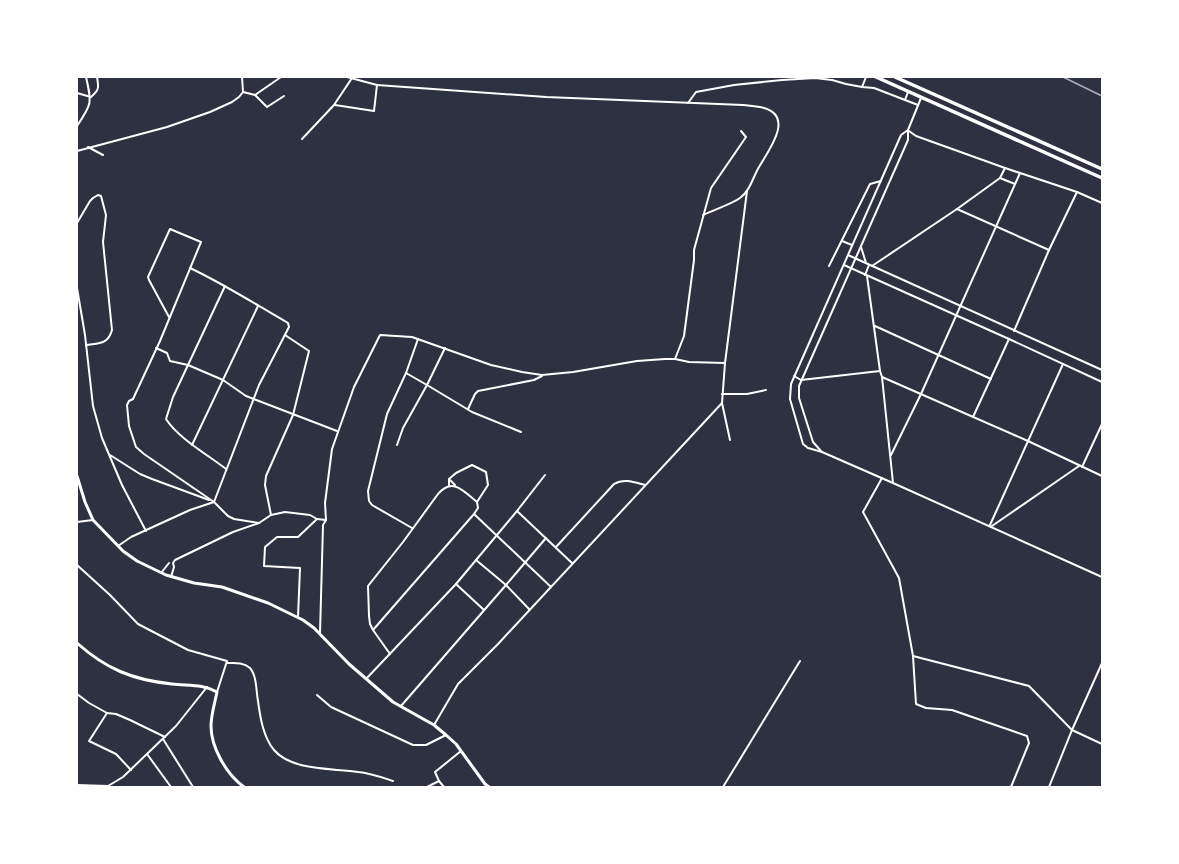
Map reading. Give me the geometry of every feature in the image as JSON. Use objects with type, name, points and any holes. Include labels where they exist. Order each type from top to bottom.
[{"type":"highway","points":[[876,77],[1102,178]]},
{"type":"highway","points":[[895,77],[1102,169]]},
{"type":"main road","points":[[77,476],[88,510],[94,520],[118,546],[137,561],[171,577],[194,583],[222,587],[268,603],[314,628],[366,680],[400,706],[434,725],[446,735],[461,751],[485,784],[489,787]]},
{"type":"main road","points":[[77,643],[109,667],[142,680],[207,688],[218,692],[211,723],[213,740],[226,768],[244,787]]},
{"type":"street","points":[[77,126],[88,110],[91,97],[86,77]]},
{"type":"street","points":[[91,97],[96,93],[99,87],[97,77]]},
{"type":"street","points":[[242,77],[244,92]]},
{"type":"street","points":[[255,94],[281,77]]},
{"type":"street","points":[[347,77],[377,85],[546,97],[762,107],[771,111],[779,123],[775,140],[747,191],[740,199],[703,215]]},
{"type":"street","points":[[862,87],[866,77]]},
{"type":"street","points":[[302,139],[334,105],[352,78]]},
{"type":"street","points":[[688,103],[696,92],[734,85],[774,80],[824,78],[862,87],[874,88],[918,105]]},
{"type":"street","points":[[334,105],[374,111],[377,85]]},
{"type":"street","points":[[905,100],[909,91]]},
{"type":"street","points":[[244,92],[255,94],[267,107],[284,96]]},
{"type":"street","points":[[77,151],[167,127],[210,112],[232,102],[244,92]]},
{"type":"street","points":[[77,93],[91,97]]},
{"type":"street","points":[[822,452],[813,442],[799,398],[799,386],[908,140],[908,130],[921,96]]},
{"type":"street","points":[[908,130],[916,136],[1077,192],[1102,203]]},
{"type":"street","points":[[908,130],[901,135],[791,384],[790,399],[803,444],[808,448],[822,452],[882,478],[1102,576]]},
{"type":"street","points":[[675,359],[684,336],[694,250],[703,215],[712,188],[746,137],[741,131]]},
{"type":"street","points":[[88,147],[103,156]]},
{"type":"street","points":[[869,264],[957,209],[1000,178],[1005,168]]},
{"type":"street","points":[[890,456],[921,394],[955,314],[1020,173]]},
{"type":"street","points":[[1000,178],[1015,184]]},
{"type":"street","points":[[829,266],[870,184],[880,181]]},
{"type":"street","points":[[730,440],[722,403],[724,363],[747,191]]},
{"type":"street","points":[[1014,330],[1049,250],[1077,192]]},
{"type":"street","points":[[77,223],[93,198],[98,195],[101,196],[106,215],[103,242],[112,330],[110,338],[106,341],[86,345]]},
{"type":"street","points":[[957,209],[1049,250]]},
{"type":"street","points":[[169,316],[148,277],[170,229],[201,242],[156,348],[133,399],[129,401],[129,426],[136,447],[144,454],[214,502],[228,516],[234,519],[259,523]]},
{"type":"street","points":[[842,241],[852,245]]},
{"type":"street","points":[[861,248],[869,264],[866,275],[882,377],[893,483]]},
{"type":"street","points":[[848,255],[1102,370]]},
{"type":"street","points":[[844,265],[1009,338],[1102,382]]},
{"type":"street","points":[[190,268],[225,286],[288,323],[289,330],[285,335],[253,399],[214,502]]},
{"type":"street","points":[[225,286],[173,397],[166,419],[172,427],[192,445],[226,469]]},
{"type":"street","points":[[77,288],[86,345],[93,406],[102,438],[122,485],[146,531]]},
{"type":"street","points":[[192,445],[258,306]]},
{"type":"street","points":[[875,326],[991,379]]},
{"type":"street","points":[[271,515],[265,485],[266,476],[293,415],[309,351],[285,335]]},
{"type":"street","points":[[320,633],[323,525],[326,520],[325,503],[331,452],[337,431],[354,387],[380,336],[403,336],[418,339],[491,365],[542,375],[573,372],[637,361],[675,359],[690,362],[724,363]]},
{"type":"street","points":[[973,417],[1009,338]]},
{"type":"street","points":[[412,528],[372,505],[369,502],[368,491],[388,414],[406,374],[418,339]]},
{"type":"street","points":[[156,348],[167,353],[170,361],[188,365],[223,380],[253,399],[337,431]]},
{"type":"street","points":[[397,445],[403,428],[427,385],[445,348]]},
{"type":"street","points":[[991,526],[1063,364]]},
{"type":"street","points":[[794,376],[802,380],[880,371]]},
{"type":"street","points":[[406,374],[468,409],[521,432]]},
{"type":"street","points":[[468,409],[478,391],[528,381],[542,375]]},
{"type":"street","points":[[882,377],[1028,441],[1102,476]]},
{"type":"street","points":[[722,394],[747,394],[766,390]]},
{"type":"street","points":[[434,725],[458,684],[498,644],[550,586],[722,403]]},
{"type":"street","points":[[991,526],[1081,466],[1102,424]]},
{"type":"street","points":[[109,454],[146,477],[214,502]]},
{"type":"street","points":[[373,630],[474,514],[478,508],[477,502],[488,485],[486,472],[472,465],[456,473],[449,479],[449,485]]},
{"type":"street","points":[[366,680],[456,584],[545,475]]},
{"type":"street","points":[[882,478],[863,512],[899,578],[913,656],[916,704],[926,708],[952,710],[1027,736],[1029,743],[1011,787]]},
{"type":"street","points":[[449,479],[477,502]]},
{"type":"street","points":[[556,547],[614,484],[619,481],[626,480],[645,485]]},
{"type":"street","points":[[390,654],[373,630],[369,616],[368,586],[442,489],[449,485],[456,486]]},
{"type":"street","points":[[118,546],[131,537],[190,510],[214,502]]},
{"type":"street","points":[[517,511],[572,563]]},
{"type":"street","points":[[171,577],[174,567],[173,563],[175,560],[233,532],[259,523],[271,515],[285,512],[310,515],[317,519],[326,520]]},
{"type":"street","points":[[474,514],[550,586]]},
{"type":"street","points":[[298,618],[300,568],[264,566],[265,547],[277,537],[298,537],[317,519]]},
{"type":"street","points":[[77,522],[94,520]]},
{"type":"street","points":[[400,706],[526,563],[546,538]]},
{"type":"street","points":[[476,560],[506,585],[529,609]]},
{"type":"street","points":[[161,573],[169,563]]},
{"type":"street","points":[[77,565],[110,595],[138,624],[188,650],[227,661],[227,663],[243,664],[251,670],[255,678],[260,713],[268,740],[274,750],[282,758],[295,764],[366,773],[393,781]]},
{"type":"street","points":[[456,584],[484,610]]},
{"type":"street","points":[[913,656],[1028,686],[1072,730],[1102,744]]},
{"type":"street","points":[[723,787],[800,661]]},
{"type":"street","points":[[218,692],[227,663]]},
{"type":"street","points":[[1049,787],[1072,730],[1102,663]]},
{"type":"street","points":[[77,785],[108,786],[123,777],[182,721],[207,688]]},
{"type":"street","points":[[77,694],[107,713],[116,714],[130,720],[164,738],[193,787]]},
{"type":"street","points":[[317,695],[331,708],[413,746],[426,745],[446,735]]},
{"type":"street","points":[[107,713],[89,741],[116,754],[131,770]]},
{"type":"street","points":[[444,787],[434,772],[461,751]]},
{"type":"street","points":[[147,754],[171,787]]},
{"type":"street","points":[[427,787],[439,780]]},
{"type":"railway","points":[[1063,77],[1102,96]]}]
